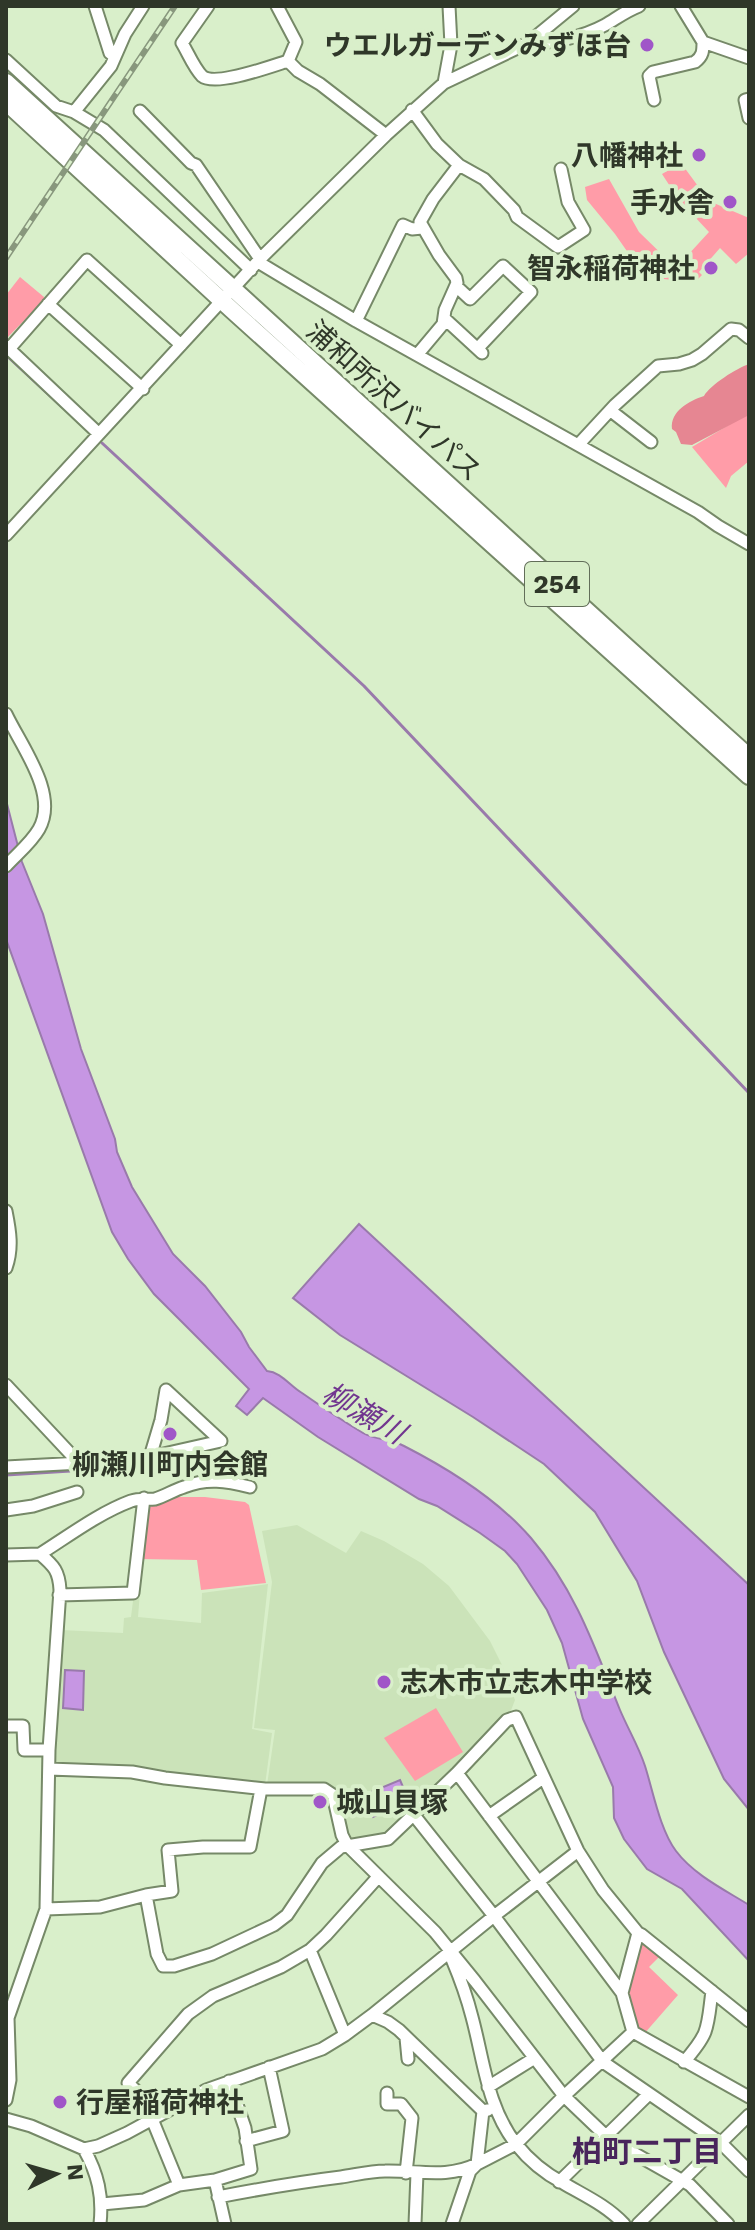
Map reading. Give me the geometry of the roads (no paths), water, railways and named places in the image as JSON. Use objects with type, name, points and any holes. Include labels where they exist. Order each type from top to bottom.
[{"type":"highway","name":"浦和所沢バイパス","points":[[6,82],[228,295],[749,776]]},
{"type":"highway","name":"浦和所沢バイパス","points":[[6,102],[749,757]]},
{"type":"street","points":[[95,6],[110,53],[115,57]]},
{"type":"street","points":[[74,112],[111,66],[125,34],[143,6]]},
{"type":"street","points":[[208,6],[182,43],[202,75],[214,80],[288,61],[296,42],[277,6]]},
{"type":"street","points":[[444,83],[451,45],[449,6]]},
{"type":"street","points":[[6,535],[256,264],[412,110],[444,83],[528,43],[573,6]]},
{"type":"street","points":[[528,43],[574,37],[603,26],[618,10],[639,6]]},
{"type":"street","points":[[654,100],[649,76],[653,72],[695,62],[703,53],[703,42],[681,6]]},
{"type":"street","points":[[703,42],[749,58]]},
{"type":"street","points":[[6,60],[56,106],[74,112],[104,130],[168,194],[256,264],[698,512],[749,544]]},
{"type":"street","points":[[288,61],[386,135]]},
{"type":"street","points":[[749,99],[745,100],[749,118]]},
{"type":"street","points":[[412,110],[437,144],[459,165],[484,179],[517,217],[558,247],[584,230],[568,202],[561,169]]},
{"type":"street","points":[[140,111],[196,165],[256,264]]},
{"type":"street","points":[[417,355],[443,324],[445,310],[456,286],[456,278],[420,222],[459,165]]},
{"type":"street","points":[[356,321],[403,225],[412,229],[422,228]]},
{"type":"street","points":[[99,434],[7,348],[87,260],[181,345]]},
{"type":"street","points":[[444,318],[480,351],[531,292],[503,266],[470,299],[456,286]]},
{"type":"street","points":[[48,304],[143,389]]},
{"type":"street","points":[[578,445],[658,366],[692,360],[731,329],[739,330],[749,338]]},
{"type":"street","points":[[611,411],[651,442]]},
{"type":"street","points":[[6,714],[44,793],[45,807],[41,826],[6,866]]},
{"type":"street","points":[[6,1211],[11,1241],[6,1268]]},
{"type":"street","points":[[6,1385],[79,1463]]},
{"type":"street","points":[[6,1467],[150,1457],[221,1441],[166,1390],[150,1457]]},
{"type":"street","points":[[6,1555],[40,1554],[104,1514],[134,1500],[153,1500],[205,1480],[222,1480],[250,1487]]},
{"type":"street","points":[[6,1510],[33,1506],[77,1492]]},
{"type":"street","points":[[59,1595],[133,1593],[144,1498]]},
{"type":"street","points":[[6,2100],[10,2080],[7,2017],[46,1909],[49,1750],[59,1576],[53,1565],[40,1554]]},
{"type":"street","points":[[146,1895],[157,1954],[163,1966],[174,1966],[212,1954],[274,1925],[287,1915],[322,1863],[341,1847],[388,1839],[507,1720],[516,1717],[578,1851],[603,1890],[638,1933],[749,2021]]},
{"type":"street","points":[[6,1726],[23,1726],[24,1750],[49,1750]]},
{"type":"street","points":[[49,1769],[132,1772],[261,1789],[329,1791],[333,1795],[347,1845],[435,1932],[564,2096],[606,2136],[690,2185],[728,2224]]},
{"type":"street","points":[[457,1773],[622,1993],[633,2032],[749,2097]]},
{"type":"street","points":[[489,1816],[543,1778]]},
{"type":"street","points":[[46,1909],[100,1907],[172,1891],[168,1850],[250,1847],[261,1789]]},
{"type":"street","points":[[413,1814],[603,2062],[721,2143],[749,2171]]},
{"type":"street","points":[[6,2119],[31,2126],[84,2149],[98,2146],[229,2081],[322,2049],[372,2015],[578,1851]]},
{"type":"street","points":[[179,2185],[156,2116],[128,2083],[188,2014],[213,1996],[281,1967],[310,1950],[378,1877]]},
{"type":"street","points":[[622,1993],[638,1933]]},
{"type":"street","points":[[310,1950],[345,2035]]},
{"type":"street","points":[[449,1951],[472,2014],[488,2087],[516,2144],[559,2182],[601,2203],[624,2224]]},
{"type":"street","points":[[464,1988],[475,1981]]},
{"type":"street","points":[[684,2062],[707,2031],[712,1991]]},
{"type":"street","points":[[372,2015],[388,2022],[483,2111]]},
{"type":"street","points":[[218,2197],[385,2171],[457,2172],[516,2144],[633,2032]]},
{"type":"street","points":[[406,2038],[408,2059]]},
{"type":"street","points":[[488,2087],[533,2059]]},
{"type":"street","points":[[246,2141],[283,2131],[269,2067]]},
{"type":"street","points":[[102,2204],[144,2200],[179,2185],[215,2180],[251,2169],[245,2128],[229,2081]]},
{"type":"street","points":[[387,2093],[387,2104],[401,2104],[412,2118],[415,2224]]},
{"type":"street","points":[[559,2182],[649,2094]]},
{"type":"street","points":[[483,2111],[497,2108]]},
{"type":"street","points":[[452,2224],[470,2171],[477,2164],[483,2111]]},
{"type":"street","points":[[645,2222],[681,2181],[749,2115]]},
{"type":"street","points":[[84,2149],[99,2181],[102,2204],[100,2224]]},
{"type":"street","points":[[215,2180],[225,2224]]},
{"type":"waterway","points":[[6,355],[62,407]]},
{"type":"waterway","points":[[102,443],[364,686],[749,1093]]},
{"type":"waterway","points":[[6,1475],[119,1468],[177,1459]]},
{"type":"railway","points":[[6,258],[175,6]]},
{"type":"place","name":"ウエルガーデンみずほ台","points":[[647,45]]},
{"type":"place","name":"八幡神社","points":[[699,155]]},
{"type":"place","name":"手水舎","points":[[730,202]]},
{"type":"place","name":"智永稲荷神社","points":[[711,268]]},
{"type":"place","name":"柳瀬川町内会館","points":[[170,1434]]},
{"type":"place","name":"志木市立志木中学校","points":[[384,1682]]},
{"type":"place","name":"城山貝塚","points":[[320,1802]]},
{"type":"place","name":"行屋稲荷神社","points":[[60,2102]]},
{"type":"district","name":"柏町二丁目","points":[[647,2151]]},
{"type":"water label","name":"柳瀬川","points":[[364,1413]]}]
